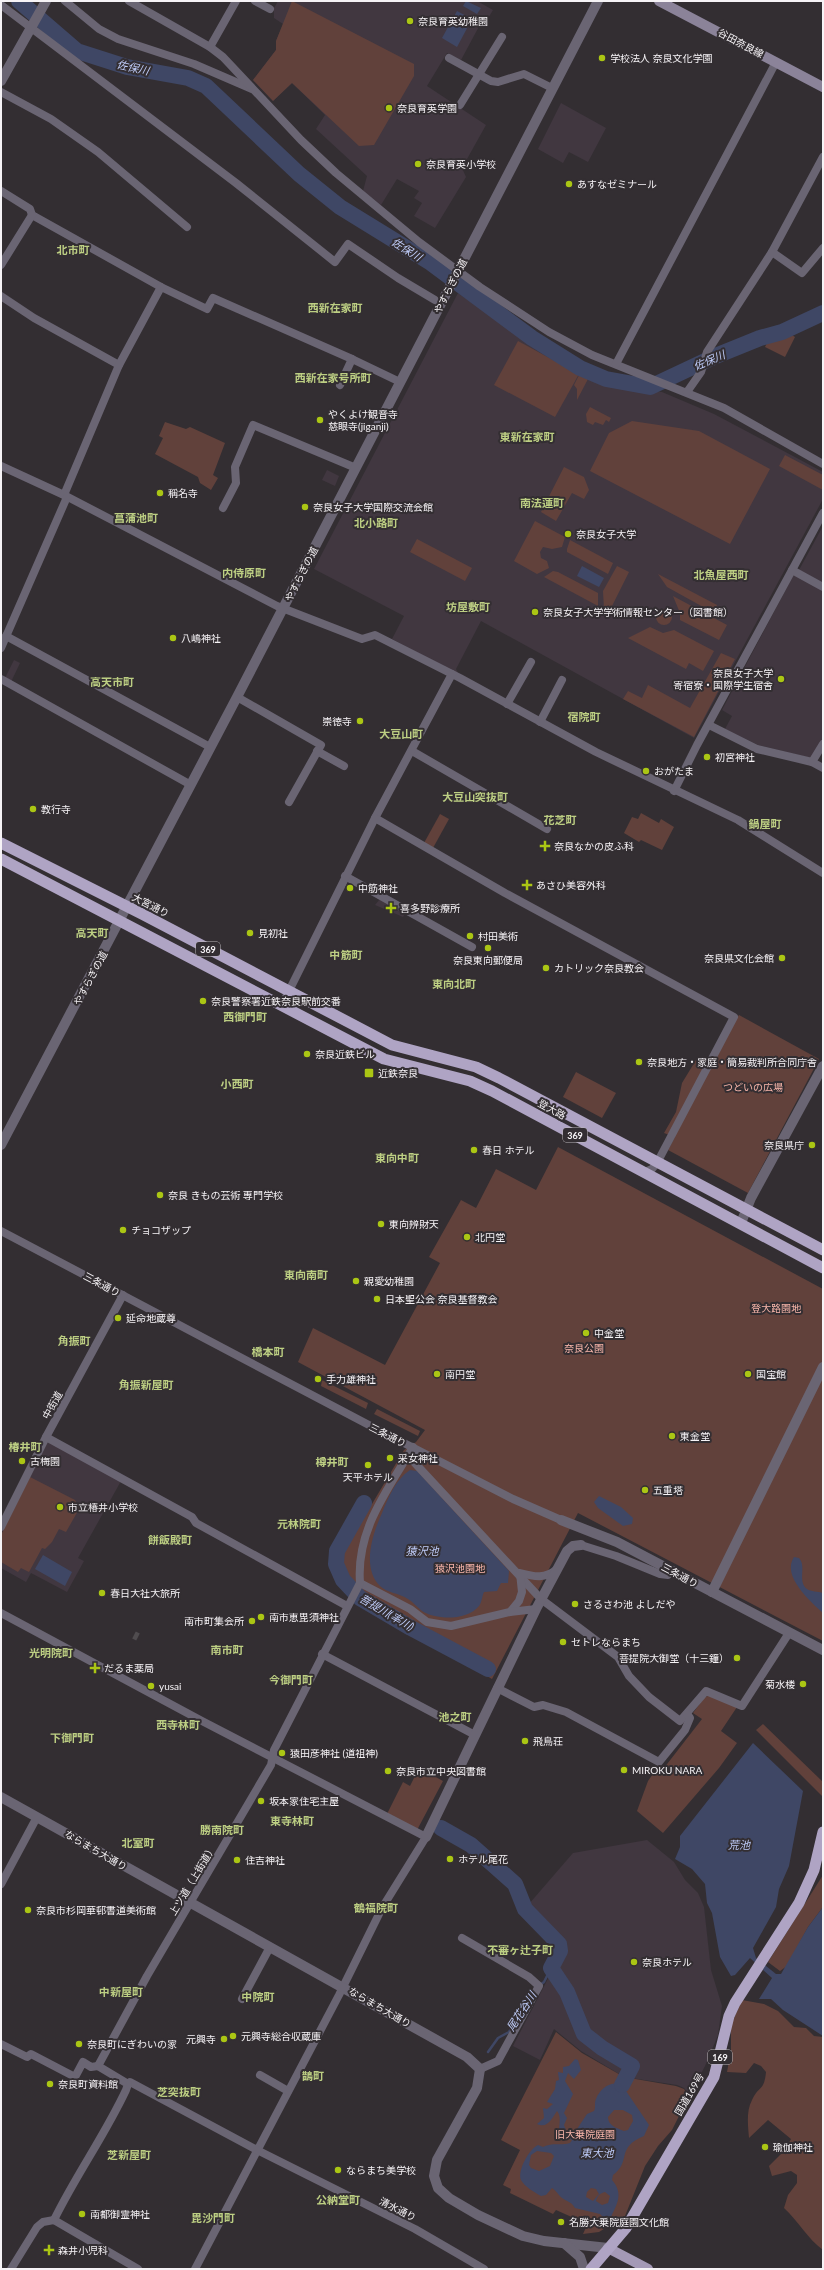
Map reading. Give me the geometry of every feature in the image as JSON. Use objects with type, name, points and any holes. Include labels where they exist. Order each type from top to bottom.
[{"type":"highway","name":"大宮通り","points":[[1,843],[128,907],[288,992]]},
{"type":"highway","name":"369","points":[[1,859],[282,1005]]},
{"type":"highway","name":"登大路","points":[[288,992],[392,1045],[476,1067],[499,1078],[823,1250]]},
{"type":"highway","name":"登大路","points":[[282,1005],[384,1059],[470,1081],[492,1091],[823,1268]]},
{"type":"highway","points":[[492,1091],[499,1078]]},
{"type":"highway","name":"国道169号","points":[[591,2269],[626,2228],[714,2077],[729,2016],[735,2003],[799,1903],[814,1870],[823,1832]]},
{"type":"main road","name":"谷田奈良線","points":[[659,1],[823,87]]},
{"type":"main road","points":[[608,2248],[648,2269]]},
{"type":"street","points":[[1,81],[46,1]]},
{"type":"street","points":[[65,1],[99,29],[118,39],[194,64],[254,90]]},
{"type":"street","points":[[129,1],[210,47],[223,57],[301,140],[336,173],[413,238],[458,273],[549,332],[592,355],[724,408],[823,464]]},
{"type":"street","points":[[210,47],[236,1]]},
{"type":"street","points":[[256,1],[270,10]]},
{"type":"street","name":"やすらぎの道","points":[[1,1145],[119,921],[128,907],[210,747],[238,697],[598,1]]},
{"type":"street","points":[[1,5],[236,183],[335,262],[348,244],[398,278],[435,300]]},
{"type":"street","points":[[460,105],[502,37]]},
{"type":"street","points":[[449,58],[491,81],[498,82],[524,74],[552,88]]},
{"type":"street","points":[[616,364],[776,62]]},
{"type":"street","points":[[1,92],[51,119],[98,152],[187,227]]},
{"type":"street","points":[[687,392],[701,372],[707,352],[772,252],[823,157]]},
{"type":"street","points":[[1,191],[30,209],[32,215],[161,287],[207,309],[213,298],[352,359],[400,382]]},
{"type":"street","points":[[1,265],[32,215]]},
{"type":"street","points":[[772,252],[802,273],[823,248]]},
{"type":"street","points":[[1,648],[66,496],[119,365],[161,287]]},
{"type":"street","points":[[1,296],[34,318],[119,365]]},
{"type":"street","points":[[340,385],[352,359]]},
{"type":"street","points":[[223,508],[236,483],[235,467],[253,426],[356,468]]},
{"type":"street","points":[[1,466],[66,496],[277,606],[362,639],[375,635],[674,791],[738,820],[823,873]]},
{"type":"street","points":[[674,791],[823,513]]},
{"type":"street","points":[[792,570],[823,587]]},
{"type":"street","points":[[6,636],[210,747]]},
{"type":"street","points":[[507,704],[531,662]]},
{"type":"street","points":[[282,1005],[345,876],[452,674]]},
{"type":"street","points":[[1,679],[191,785]]},
{"type":"street","points":[[540,722],[562,680]]},
{"type":"street","points":[[238,697],[321,745],[289,802]]},
{"type":"street","points":[[709,725],[758,749],[812,762],[823,768]]},
{"type":"street","points":[[812,762],[823,744]]},
{"type":"street","points":[[317,751],[344,766]]},
{"type":"street","points":[[412,751],[546,829]]},
{"type":"street","points":[[375,818],[505,893],[734,1017],[657,1163],[652,1169],[645,1172]]},
{"type":"street","points":[[345,876],[472,947]]},
{"type":"street","points":[[740,1223],[751,1198],[822,1069]]},
{"type":"street","name":"三条通り","points":[[1,1231],[513,1499],[617,1542],[823,1650]]},
{"type":"street","name":"中街道","points":[[2,1524],[46,1437],[123,1295]]},
{"type":"street","points":[[712,1592],[823,1367]]},
{"type":"street","points":[[46,1437],[192,1517],[196,1523],[347,1606]]},
{"type":"street","points":[[412,1447],[413,1462],[542,1599],[618,1657],[629,1676],[680,1721],[706,1691],[742,1706],[789,1633]]},
{"type":"street","name":"上ツ道（上街道）","points":[[98,2066],[271,1765],[274,1750],[322,1654],[360,1584],[360,1560],[366,1533],[376,1507],[412,1447]]},
{"type":"street","points":[[195,2269],[344,1987],[384,1903],[426,1837],[497,1688],[536,1609],[567,1551],[573,1546],[581,1545],[616,1556],[660,1574],[668,1574],[673,1572]]},
{"type":"street","points":[[520,1574],[539,1577],[550,1575],[558,1568]]},
{"type":"street","points":[[510,1612],[519,1601],[522,1592],[520,1574]]},
{"type":"street","points":[[360,1584],[410,1609],[427,1622],[441,1626],[451,1626],[510,1612],[536,1609]]},
{"type":"street","points":[[1,1613],[272,1758],[426,1837]]},
{"type":"street","points":[[322,1654],[474,1735]]},
{"type":"street","points":[[497,1688],[534,1707],[543,1705],[566,1712],[659,1762],[685,1730],[690,1718],[687,1714]]},
{"type":"street","name":"ならまち大通り","points":[[1,1797],[190,1904],[344,1987],[467,2057],[480,2069]]},
{"type":"street","points":[[1,1884],[37,1817]]},
{"type":"street","points":[[462,1938],[529,1977],[539,1986],[498,2062],[480,2069],[477,2088],[437,2160],[434,2176],[438,2188],[449,2198],[478,2215],[522,2236],[608,2248]]},
{"type":"street","points":[[242,1999],[270,1947]]},
{"type":"street","points":[[1,2044],[27,2056],[31,2054],[75,2077],[83,2062],[91,2066],[98,2066],[128,2084],[101,2140],[76,2179],[54,2220]]},
{"type":"street","points":[[260,2075],[288,2091]]},
{"type":"street","name":"清水通り","points":[[128,2084],[130,2082],[152,2093],[257,2150],[415,2229],[484,2269]]},
{"type":"street","points":[[11,2269],[37,2227],[43,2222],[54,2220],[138,2269]]},
{"type":"street","points":[[564,2243],[580,2257],[584,2269]]},
{"type":"shaded area","name":"奈良育英学園","points":[[278,1],[477,1],[493,10],[487,20],[483,19],[461,60],[447,53],[427,86],[486,125],[462,168],[466,177],[435,228],[414,216],[422,203],[414,198],[419,191],[397,179],[381,205],[363,191],[367,176],[316,129],[325,115],[292,83],[273,101],[253,80],[276,50],[276,41],[283,24],[274,18],[274,8]]},
{"type":"shaded area","points":[[561,103],[606,128],[588,162],[569,152],[563,163],[538,149]]},
{"type":"shaded area","name":"奈良女子大学","points":[[458,293],[521,337],[580,372],[608,384],[662,392],[714,414],[823,472],[823,499],[694,738],[481,621],[456,669],[459,675],[392,639],[404,616],[314,569]]},
{"type":"shaded area","points":[[327,470],[339,476],[335,486],[322,480]]},
{"type":"shaded area","points":[[823,526],[823,583],[799,570]]},
{"type":"shaded area","name":"奈良女子大学 寄宿寮・国際学生宿舎","points":[[797,575],[823,589],[823,739],[811,758],[758,745],[725,729],[732,716],[722,710],[793,576]]},
{"type":"shaded area","points":[[14,660],[20,663],[11,682],[5,678]]},
{"type":"shaded area","name":"喜多野診療所","points":[[380,899],[406,912],[403,917],[375,905]]},
{"type":"shaded area","name":"市立椿井小学校","points":[[48,1441],[121,1481],[78,1558],[84,1561],[67,1592],[31,1573],[26,1582],[1,1568],[1,1534]]},
{"type":"shaded area","name":"奈良ホテル","points":[[647,1840],[674,1862],[685,1880],[698,1893],[704,1907],[711,1970],[722,2006],[718,2035],[705,2066],[690,2095],[684,2088],[677,2085],[624,2077],[581,2051],[554,2029],[540,2060],[513,2046],[564,1948],[561,1936],[529,1904],[573,1853]]},
{"type":"green space","points":[[292,1],[414,64],[414,76],[374,145],[359,146],[292,83],[273,101],[253,80],[276,50],[276,41]]},
{"type":"green space","points":[[787,332],[795,337],[785,357],[765,347],[768,341]]},
{"type":"green space","points":[[518,341],[579,374],[555,417],[494,385]]},
{"type":"green space","points":[[580,373],[588,379],[577,400],[577,389],[574,385]]},
{"type":"green space","points":[[590,407],[611,418],[609,422],[606,420],[603,425],[595,422],[593,425],[587,422],[586,414]]},
{"type":"green space","points":[[632,421],[699,431],[770,469],[730,544],[590,471],[609,433]]},
{"type":"green space","points":[[165,422],[186,429],[190,427],[225,443],[213,475],[218,478],[211,490],[200,483],[198,477],[155,454],[163,438],[159,436]]},
{"type":"green space","points":[[785,455],[823,475],[823,490],[779,466]]},
{"type":"green space","points":[[564,467],[584,477],[589,490],[584,499],[572,493],[556,521],[541,512]]},
{"type":"green space","points":[[535,521],[565,537],[562,547],[552,549],[543,547],[540,552],[541,558],[547,561],[549,568],[537,574],[514,561]]},
{"type":"green space","points":[[417,539],[472,568],[465,581],[410,552]]},
{"type":"green space","points":[[570,540],[613,563],[608,574],[567,552]]},
{"type":"green space","points":[[617,566],[629,572],[609,612],[604,609],[603,591]]},
{"type":"green space","points":[[553,571],[558,572],[598,593],[598,606],[544,577]]},
{"type":"green space","points":[[658,574],[717,605],[714,613],[667,587]]},
{"type":"green space","points":[[673,596],[727,625],[719,640],[680,620],[680,613]]},
{"type":"green space","points":[[664,609],[670,611],[672,617],[670,623],[664,625],[658,623],[656,617],[658,611]]},
{"type":"green space","points":[[650,627],[663,633],[674,630],[714,651],[703,671],[689,663],[686,669],[628,638]]},
{"type":"green space","points":[[721,653],[735,659],[694,737],[623,699],[628,691],[642,698],[648,685],[690,708]]},
{"type":"green space","points":[[641,813],[659,823],[661,819],[674,827],[662,850],[641,840],[639,842],[624,833],[632,817],[638,819]]},
{"type":"green space","points":[[440,814],[449,819],[433,848],[424,843]]},
{"type":"green space","name":"つどいの広場","points":[[739,1015],[819,1059],[748,1193],[668,1150],[675,1137],[664,1133],[676,1112],[682,1083],[696,1060],[707,1060]]},
{"type":"green space","points":[[576,1072],[616,1093],[602,1118],[563,1097]]},
{"type":"green space","name":"奈良公園","points":[[558,1147],[823,1289],[823,1641],[578,1513],[492,1679],[355,1598],[340,1575],[335,1563],[336,1549],[364,1498],[372,1504],[404,1450],[416,1442],[425,1430],[298,1362],[313,1328],[385,1365],[440,1263],[429,1257],[461,1200],[476,1208],[496,1169],[536,1190]]},
{"type":"green space","points":[[322,1380],[368,1403],[366,1409],[321,1386]]},
{"type":"green space","points":[[377,1409],[420,1431],[418,1436],[374,1414]]},
{"type":"green space","points":[[30,1477],[75,1500],[79,1509],[66,1532],[59,1529],[52,1542],[45,1549],[42,1548],[29,1572],[21,1568],[18,1572],[1,1562],[1,1535]]},
{"type":"green space","points":[[709,1695],[737,1707],[721,1731],[737,1743],[719,1768],[663,1833],[637,1811],[648,1781],[659,1765],[664,1768],[702,1719],[693,1713],[704,1698]]},
{"type":"green space","points":[[763,1724],[823,1782],[822,1796],[756,1730]]},
{"type":"green space","points":[[419,1768],[443,1781],[416,1832],[386,1816],[403,1782],[410,1786]]},
{"type":"green space","points":[[823,1875],[823,1907],[808,1927],[787,1966],[780,1971],[768,1962]]},
{"type":"green space","points":[[742,2000],[764,2004],[778,2011],[794,2027],[806,2028],[814,2036],[823,2037],[823,2250],[813,2241],[784,2208],[788,2195],[797,2183],[797,2175],[791,2171],[772,2176],[769,2166],[785,2150],[791,2139],[768,2120],[749,2138],[748,2119],[750,2104],[755,2095],[763,2086],[766,2072],[761,2066],[754,2063],[746,2073],[727,2072],[731,2050],[731,2025]]},
{"type":"green space","name":"旧大乗院庭園","points":[[556,2032],[582,2053],[624,2077],[676,2086],[684,2089],[689,2096],[672,2130],[658,2146],[645,2166],[625,2216],[599,2232],[583,2234],[587,2225],[585,2223],[556,2210],[553,2214],[510,2193],[511,2189],[503,2185],[520,2150],[501,2140]]},
{"type":"water","points":[[466,1],[481,8],[477,14],[463,6]]},
{"type":"water","points":[[457,11],[472,19],[457,47],[442,38]]},
{"type":"water","points":[[582,566],[604,578],[599,587],[577,576]]},
{"type":"water","name":"猿沢池","points":[[410,1470],[417,1471],[509,1571],[508,1583],[501,1583],[497,1591],[484,1592],[481,1603],[474,1611],[459,1617],[451,1618],[435,1616],[422,1611],[404,1597],[390,1592],[380,1586],[374,1578],[371,1569],[370,1550],[375,1530],[393,1489],[401,1478]]},
{"type":"water","points":[[599,1496],[621,1507],[633,1518],[632,1524],[623,1526],[598,1508],[594,1502]]},
{"type":"water","points":[[43,1555],[72,1572],[65,1586],[35,1569]]},
{"type":"water","points":[[794,1557],[799,1558],[801,1562],[804,1586],[809,1590],[823,1593],[823,1613],[805,1595],[794,1580],[791,1572],[791,1564]]},
{"type":"water","name":"荒池","points":[[753,1743],[803,1791],[789,1866],[779,1889],[776,1907],[753,1948],[756,1958],[776,1974],[781,1974],[808,1927],[823,1907],[823,2036],[783,2010],[771,1999],[759,1999],[772,1978],[750,1958],[735,1975],[731,1976],[720,1957],[712,1913],[707,1903],[705,1884],[692,1869],[675,1859],[680,1847],[680,1836]]},
{"type":"water","name":"東大池","points":[[575,2059],[578,2060],[581,2070],[574,2079],[568,2073],[565,2081],[573,2094],[564,2113],[567,2118],[564,2125],[567,2133],[573,2135],[587,2114],[594,2111],[595,2100],[600,2091],[610,2084],[622,2085],[649,2125],[644,2136],[635,2141],[626,2150],[622,2165],[613,2175],[612,2180],[618,2190],[618,2199],[610,2219],[605,2219],[600,2214],[575,2208],[552,2188],[546,2195],[541,2196],[527,2187],[521,2180],[520,2176],[522,2166],[528,2155],[535,2147],[538,2145],[543,2147],[566,2144],[570,2143],[572,2140],[560,2135],[560,2117],[557,2111],[547,2124],[537,2124],[544,2118],[543,2108],[547,2109],[553,2104],[547,2102],[555,2089],[556,2081],[559,2080],[558,2072],[563,2073],[563,2067],[569,2066]],"holes":[[[614,2110],[623,2110],[632,2115],[633,2121],[628,2130],[624,2131],[611,2125],[608,2117]],[[537,2151],[551,2153],[554,2156],[550,2166],[539,2171],[531,2168],[529,2165],[531,2155]],[[591,2188],[596,2189],[599,2194],[593,2201],[586,2197],[587,2192]],[[605,2192],[610,2196],[608,2203],[602,2205],[596,2201],[600,2194]]]},
{"type":"waterway","name":"佐保川","points":[[19,1],[77,51],[127,67],[188,78],[206,86],[299,174],[340,207],[431,263],[532,338],[580,368],[606,379],[650,387],[718,355],[760,338],[782,332],[823,313]]},
{"type":"waterway","name":"菩提川(率川)","points":[[364,1503],[337,1551],[336,1564],[343,1580],[360,1598],[411,1628],[488,1669]]},
{"type":"waterway","name":"菩提川(率川)","points":[[441,1828],[471,1845],[515,1884],[525,1909],[559,1944],[560,1951],[551,1968],[567,1992],[584,2034],[602,2048],[632,2066],[622,2085]]},
{"type":"waterway","name":"尾花谷川","points":[[540,1985],[544,1982],[551,1968]]},
{"type":"waterway","name":"尾花谷川","points":[[488,2052],[498,2038],[509,2032],[519,2015]]},
{"type":"tunnel","points":[[157,1593],[161,1595]]},
{"type":"tunnel","points":[[134,1635],[138,1637]]},
{"type":"place","name":"奈良育英幼稚園","points":[[410,21]]},
{"type":"place","name":"学校法人 奈良文化学園","points":[[602,58]]},
{"type":"place","name":"奈良育英学園","points":[[389,108]]},
{"type":"place","name":"奈良育英小学校","points":[[418,164]]},
{"type":"place","name":"あすなゼミナール","points":[[569,184]]},
{"type":"place","name":"やくよけ観音寺 慈眼寺(jiganji)","points":[[320,420]]},
{"type":"place","name":"稱名寺","points":[[160,493]]},
{"type":"place","name":"奈良女子大学国際交流会館","points":[[305,507]]},
{"type":"place","name":"奈良女子大学","points":[[568,534]]},
{"type":"place","name":"奈良女子大学学術情報センター（図書館）","points":[[535,612]]},
{"type":"place","name":"八嶋神社","points":[[173,638]]},
{"type":"place","name":"奈良女子大学 寄宿寮・国際学生宿舎","points":[[781,679]]},
{"type":"place","name":"崇徳寺","points":[[360,721]]},
{"type":"place","name":"初宮神社","points":[[707,757]]},
{"type":"place","name":"おがたま","points":[[646,771]]},
{"type":"place","name":"教行寺","points":[[33,809]]},
{"type":"place","name":"奈良なかの皮ふ科","points":[[545,846]]},
{"type":"place","name":"あさひ美容外科","points":[[527,885]]},
{"type":"place","name":"中筋神社","points":[[350,888]]},
{"type":"place","name":"喜多野診療所","points":[[391,908]]},
{"type":"place","name":"見初社","points":[[250,933]]},
{"type":"place","name":"村田美術","points":[[470,936]]},
{"type":"place","name":"奈良東向郵便局","points":[[488,948]]},
{"type":"place","name":"奈良県文化会館","points":[[782,958]]},
{"type":"place","name":"カトリック奈良教会","points":[[546,968]]},
{"type":"place","name":"奈良警察署近鉄奈良駅前交番","points":[[203,1001]]},
{"type":"place","name":"奈良近鉄ビル","points":[[307,1054]]},
{"type":"place","name":"奈良地方・家庭・簡易裁判所合同庁舎","points":[[639,1062]]},
{"type":"place","name":"近鉄奈良","points":[[369,1073]]},
{"type":"place","name":"奈良県庁","points":[[812,1145]]},
{"type":"place","name":"春日 ホテル","points":[[474,1150]]},
{"type":"place","name":"奈良 きもの芸術 専門学校","points":[[160,1195]]},
{"type":"place","name":"東向辨財天","points":[[381,1224]]},
{"type":"place","name":"チョコザップ","points":[[123,1230]]},
{"type":"place","name":"北円堂","points":[[467,1237]]},
{"type":"place","name":"親愛幼稚園","points":[[356,1281]]},
{"type":"place","name":"日本聖公会 奈良基督教会","points":[[377,1299]]},
{"type":"place","name":"延命地蔵尊","points":[[118,1318]]},
{"type":"place","name":"中金堂","points":[[586,1333]]},
{"type":"place","name":"南円堂","points":[[437,1374]]},
{"type":"place","name":"国宝館","points":[[748,1374]]},
{"type":"place","name":"手力雄神社","points":[[318,1379]]},
{"type":"place","name":"東金堂","points":[[672,1436]]},
{"type":"place","name":"采女神社","points":[[390,1458]]},
{"type":"place","name":"古梅園","points":[[22,1461]]},
{"type":"place","name":"天平ホテル","points":[[368,1465]]},
{"type":"place","name":"五重塔","points":[[645,1490]]},
{"type":"place","name":"市立椿井小学校","points":[[60,1507]]},
{"type":"place","name":"春日大社大旅所","points":[[102,1593]]},
{"type":"place","name":"さるさわ池 よしだや","points":[[575,1604]]},
{"type":"place","name":"南市恵毘須神社","points":[[261,1617]]},
{"type":"place","name":"南市町集会所","points":[[252,1621]]},
{"type":"place","name":"セトレならまち","points":[[563,1642]]},
{"type":"place","name":"菩提院大御堂（十三鐘）","points":[[737,1658]]},
{"type":"place","name":"だるま薬局","points":[[95,1668]]},
{"type":"place","name":"菊水楼","points":[[803,1684]]},
{"type":"place","name":"yusai","points":[[151,1686]]},
{"type":"place","name":"飛鳥荘","points":[[525,1741]]},
{"type":"place","name":"猿田彦神社 (道祖神)","points":[[282,1753]]},
{"type":"place","name":"MIROKU NARA","points":[[624,1770]]},
{"type":"place","name":"奈良市立中央図書館","points":[[388,1771]]},
{"type":"place","name":"坂本家住宅主屋","points":[[261,1801]]},
{"type":"place","name":"ホテル尾花","points":[[450,1859]]},
{"type":"place","name":"住吉神社","points":[[237,1860]]},
{"type":"place","name":"奈良市杉岡華邨書道美術館","points":[[28,1910]]},
{"type":"place","name":"奈良ホテル","points":[[634,1962]]},
{"type":"place","name":"元興寺総合収蔵庫","points":[[233,2036]]},
{"type":"place","name":"元興寺","points":[[224,2039]]},
{"type":"place","name":"奈良町にぎわいの家","points":[[79,2044]]},
{"type":"place","name":"奈良町資料館","points":[[50,2084]]},
{"type":"place","name":"瑜伽神社","points":[[765,2147]]},
{"type":"place","name":"ならまち美学校","points":[[338,2170]]},
{"type":"place","name":"南都御霊神社","points":[[82,2214]]},
{"type":"place","name":"名勝大乗院庭園文化館","points":[[561,2222]]},
{"type":"place","name":"森井小児科","points":[[49,2250]]},
{"type":"district","name":"北市町","points":[[73,249]]},
{"type":"district","name":"西新在家町","points":[[335,307]]},
{"type":"district","name":"西新在家号所町","points":[[333,377]]},
{"type":"district","name":"東新在家町","points":[[527,436]]},
{"type":"district","name":"南法蓮町","points":[[542,502]]},
{"type":"district","name":"菖蒲池町","points":[[136,517]]},
{"type":"district","name":"北小路町","points":[[376,522]]},
{"type":"district","name":"内侍原町","points":[[244,572]]},
{"type":"district","name":"北魚屋西町","points":[[721,574]]},
{"type":"district","name":"坊屋敷町","points":[[468,606]]},
{"type":"district","name":"高天市町","points":[[112,681]]},
{"type":"district","name":"宿院町","points":[[584,716]]},
{"type":"district","name":"大豆山町","points":[[401,733]]},
{"type":"district","name":"大豆山突抜町","points":[[475,796]]},
{"type":"district","name":"花芝町","points":[[560,819]]},
{"type":"district","name":"鍋屋町","points":[[765,823]]},
{"type":"district","name":"高天町","points":[[92,932]]},
{"type":"district","name":"中筋町","points":[[346,954]]},
{"type":"district","name":"東向北町","points":[[454,983]]},
{"type":"district","name":"西御門町","points":[[245,1016]]},
{"type":"district","name":"小西町","points":[[237,1083]]},
{"type":"district","name":"東向中町","points":[[397,1157]]},
{"type":"district","name":"東向南町","points":[[306,1274]]},
{"type":"district","name":"角振町","points":[[74,1340]]},
{"type":"district","name":"橋本町","points":[[268,1351]]},
{"type":"district","name":"角振新屋町","points":[[146,1384]]},
{"type":"district","name":"椿井町","points":[[25,1446]]},
{"type":"district","name":"樽井町","points":[[332,1461]]},
{"type":"district","name":"元林院町","points":[[299,1523]]},
{"type":"district","name":"餅飯殿町","points":[[170,1539]]},
{"type":"district","name":"南市町","points":[[227,1649]]},
{"type":"district","name":"光明院町","points":[[51,1652]]},
{"type":"district","name":"今御門町","points":[[291,1679]]},
{"type":"district","name":"池之町","points":[[455,1716]]},
{"type":"district","name":"西寺林町","points":[[178,1724]]},
{"type":"district","name":"下御門町","points":[[72,1737]]},
{"type":"district","name":"東寺林町","points":[[292,1820]]},
{"type":"district","name":"勝南院町","points":[[222,1829]]},
{"type":"district","name":"北室町","points":[[138,1842]]},
{"type":"district","name":"鶴福院町","points":[[376,1907]]},
{"type":"district","name":"不審ヶ辻子町","points":[[520,1949]]},
{"type":"district","name":"中新屋町","points":[[121,1991]]},
{"type":"district","name":"中院町","points":[[258,1996]]},
{"type":"district","name":"鵲町","points":[[313,2075]]},
{"type":"district","name":"芝突抜町","points":[[179,2091]]},
{"type":"district","name":"芝新屋町","points":[[129,2154]]},
{"type":"district","name":"公納堂町","points":[[338,2199]]},
{"type":"district","name":"毘沙門町","points":[[213,2217]]},
{"type":"park label","name":"登大路園地","points":[[776,1308]]},
{"type":"park label","name":"猿沢池園地","points":[[460,1568]]}]
